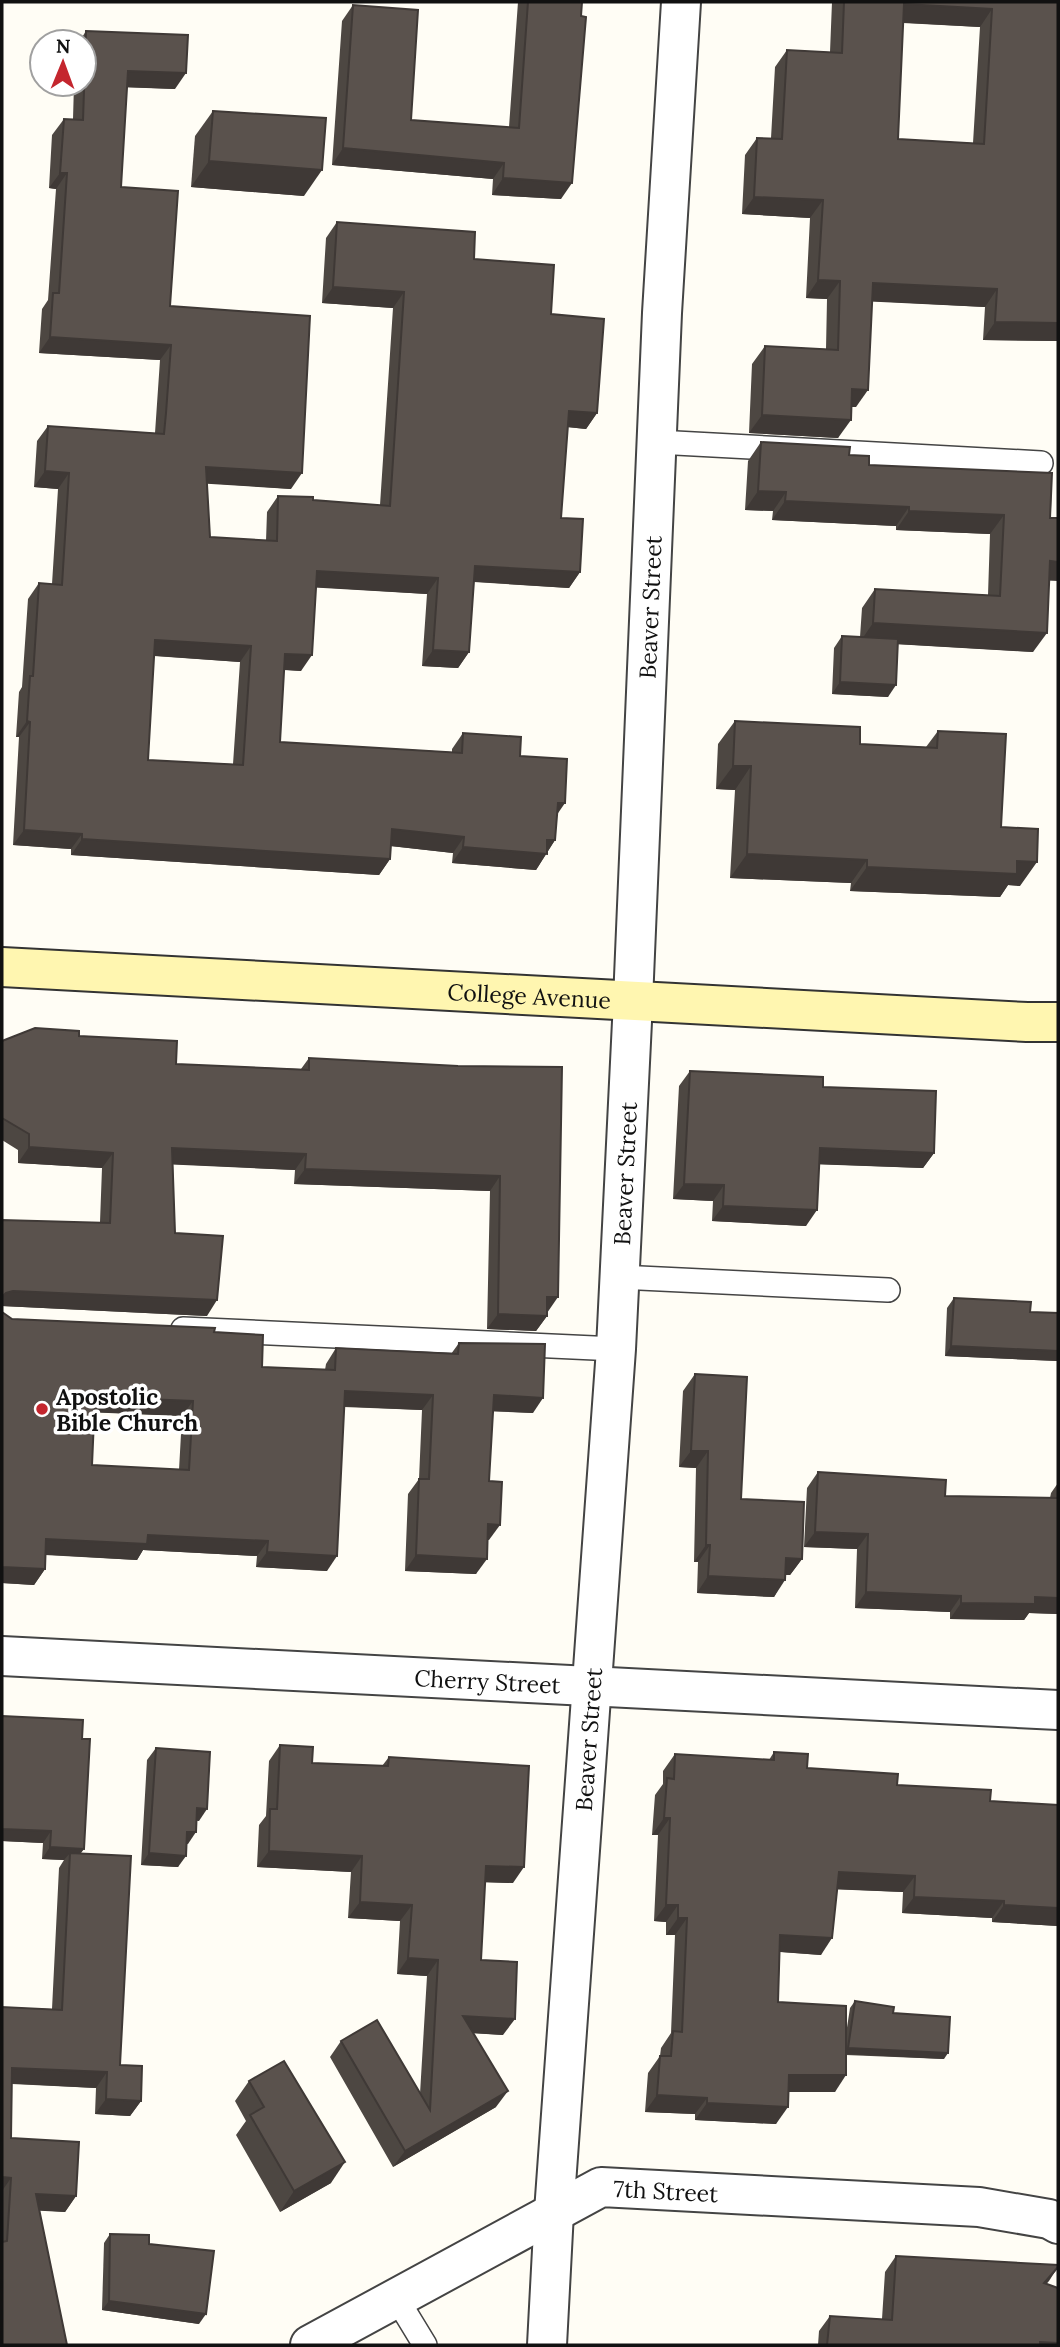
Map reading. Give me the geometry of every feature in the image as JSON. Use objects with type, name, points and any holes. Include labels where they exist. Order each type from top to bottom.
[{"type":"main road","name":"College Avenue","points":[[2,967],[1058,1022]]},
{"type":"street","name":"Beaver Street","points":[[547,2345],[554,2212],[616,1349],[663,299],[681,2]]},
{"type":"street","name":"Cherry Street","points":[[2,1656],[1058,1710]]},
{"type":"street","name":"7th Street","points":[[310,2345],[601,2187],[979,2207],[1049,2219],[1058,2224]]},
{"type":"lane","points":[[657,442],[1041,463]]},
{"type":"lane","points":[[619,1277],[888,1290]]},
{"type":"lane","points":[[167,1328],[616,1349]]},
{"type":"lane","points":[[397,2299],[425,2345]]},
{"type":"building","points":[[528,2],[582,2],[581,16],[586,17],[572,183],[503,178],[504,163],[343,148],[353,5],[418,10],[411,120],[519,128]]},
{"type":"building","points":[[844,2],[1058,2],[1058,323],[995,322],[997,289],[873,283],[868,390],[852,389],[851,420],[762,415],[765,346],[838,350],[840,281],[818,280],[823,200],[754,197],[757,138],[782,139],[787,50],[842,53]],"holes":[[[904,4],[992,9],[984,144],[898,139]]]},
{"type":"building","points":[[98,31],[188,35],[186,73],[128,71],[121,187],[178,191],[170,306],[310,316],[302,473],[206,467],[210,537],[277,541],[278,496],[313,497],[313,500],[390,506],[404,292],[333,287],[337,222],[475,232],[474,259],[554,265],[551,314],[604,319],[597,413],[569,411],[561,518],[583,519],[580,572],[475,566],[469,652],[433,650],[438,578],[317,571],[312,655],[285,654],[280,742],[462,753],[463,733],[521,737],[520,756],[567,759],[565,803],[558,803],[555,840],[547,840],[547,854],[463,847],[464,837],[392,829],[390,859],[82,839],[82,834],[24,830],[30,722],[27,721],[39,583],[62,585],[69,473],[45,471],[48,426],[164,434],[171,345],[50,337],[53,293],[59,293],[67,173],[60,173],[64,119],[83,120],[84,98],[98,98]],"holes":[[[155,640],[251,646],[243,765],[148,760]]]},
{"type":"building","points":[[213,111],[326,118],[322,170],[209,161]]},
{"type":"building","points":[[761,442],[850,447],[849,455],[869,456],[869,465],[1052,473],[1050,518],[1058,518],[1058,562],[1050,561],[1047,633],[873,623],[875,589],[1000,596],[1004,515],[785,501],[786,492],[758,491]]},
{"type":"building","points":[[842,636],[898,639],[896,685],[840,682]]},
{"type":"building","points":[[735,721],[860,727],[860,744],[937,748],[938,731],[1006,734],[1001,827],[1038,829],[1037,862],[1017,861],[1017,874],[867,867],[867,860],[747,854],[751,766],[733,766]]},
{"type":"building","points":[[35,1028],[79,1031],[79,1036],[177,1041],[176,1064],[309,1070],[309,1058],[458,1066],[562,1067],[558,1297],[547,1297],[547,1316],[498,1314],[500,1176],[305,1169],[306,1154],[172,1148],[175,1233],[223,1236],[217,1300],[13,1291],[2,1297],[2,1220],[110,1223],[113,1153],[29,1147],[29,1134],[2,1118],[2,1041]]},
{"type":"building","points":[[690,1071],[823,1077],[823,1087],[936,1091],[934,1153],[820,1148],[817,1210],[723,1206],[724,1185],[684,1184]]},
{"type":"building","points":[[954,1298],[1031,1302],[1030,1312],[1058,1313],[1058,1351],[951,1346]]},
{"type":"building","points":[[2,1312],[12,1319],[215,1328],[214,1332],[263,1335],[262,1367],[335,1370],[336,1348],[458,1354],[459,1343],[545,1344],[543,1398],[494,1395],[489,1481],[502,1482],[500,1525],[488,1524],[487,1559],[416,1555],[419,1479],[429,1479],[433,1395],[345,1391],[337,1556],[267,1552],[268,1541],[148,1535],[147,1544],[46,1539],[45,1569],[2,1567]],"holes":[[[95,1397],[193,1401],[189,1470],[92,1465]]]},
{"type":"building","points":[[695,1374],[747,1377],[741,1499],[804,1502],[802,1559],[786,1558],[785,1580],[708,1576],[708,1451],[691,1451]]},
{"type":"building","points":[[818,1472],[946,1480],[945,1496],[1058,1498],[1058,1598],[1035,1597],[1035,1604],[961,1603],[961,1596],[866,1592],[868,1534],[815,1532]]},
{"type":"building","points":[[2,1716],[83,1720],[82,1739],[90,1739],[84,1849],[50,1847],[51,1831],[2,1829]]},
{"type":"building","points":[[280,1745],[313,1747],[312,1763],[388,1766],[389,1757],[529,1766],[524,1867],[486,1866],[481,1960],[517,1962],[515,2019],[463,2016],[508,2091],[405,2151],[341,2041],[377,2020],[430,2110],[438,1960],[408,1958],[412,1905],[360,1902],[362,1856],[269,1851],[270,1809],[277,1809]]},
{"type":"building","points":[[156,1748],[210,1752],[207,1809],[197,1808],[196,1832],[187,1832],[186,1856],[149,1853]]},
{"type":"building","points":[[774,1752],[808,1754],[807,1768],[898,1774],[897,1785],[991,1790],[990,1801],[1058,1805],[1058,1908],[1004,1905],[1004,1901],[914,1897],[915,1876],[839,1872],[832,1938],[780,1935],[778,2002],[846,2006],[846,2075],[789,2075],[788,2107],[707,2103],[707,2098],[657,2095],[660,2056],[671,2056],[673,2031],[682,2032],[687,1918],[678,1918],[678,1905],[666,1905],[670,1818],[664,1818],[667,1778],[674,1779],[675,1754],[774,1760]]},
{"type":"building","points":[[70,1853],[131,1856],[120,2065],[142,2066],[141,2101],[106,2099],[107,2072],[12,2068],[11,2138],[79,2142],[76,2196],[36,2194],[67,2345],[2,2345],[2,2242],[7,2241],[11,2178],[2,2177],[2,2007],[62,2010]]},
{"type":"building","points":[[855,2001],[894,2007],[893,2013],[950,2017],[948,2053],[848,2048]]},
{"type":"building","points":[[284,2061],[345,2162],[294,2191],[250,2115],[264,2107],[249,2081]]},
{"type":"building","points":[[110,2234],[149,2235],[149,2244],[214,2251],[206,2314],[109,2301]]},
{"type":"building","points":[[896,2256],[1058,2265],[1044,2283],[1058,2288],[1058,2343],[827,2345],[830,2316],[892,2320]]},
{"type":"place","name":"Apostolic Bible Church","points":[[42,1409]]}]
